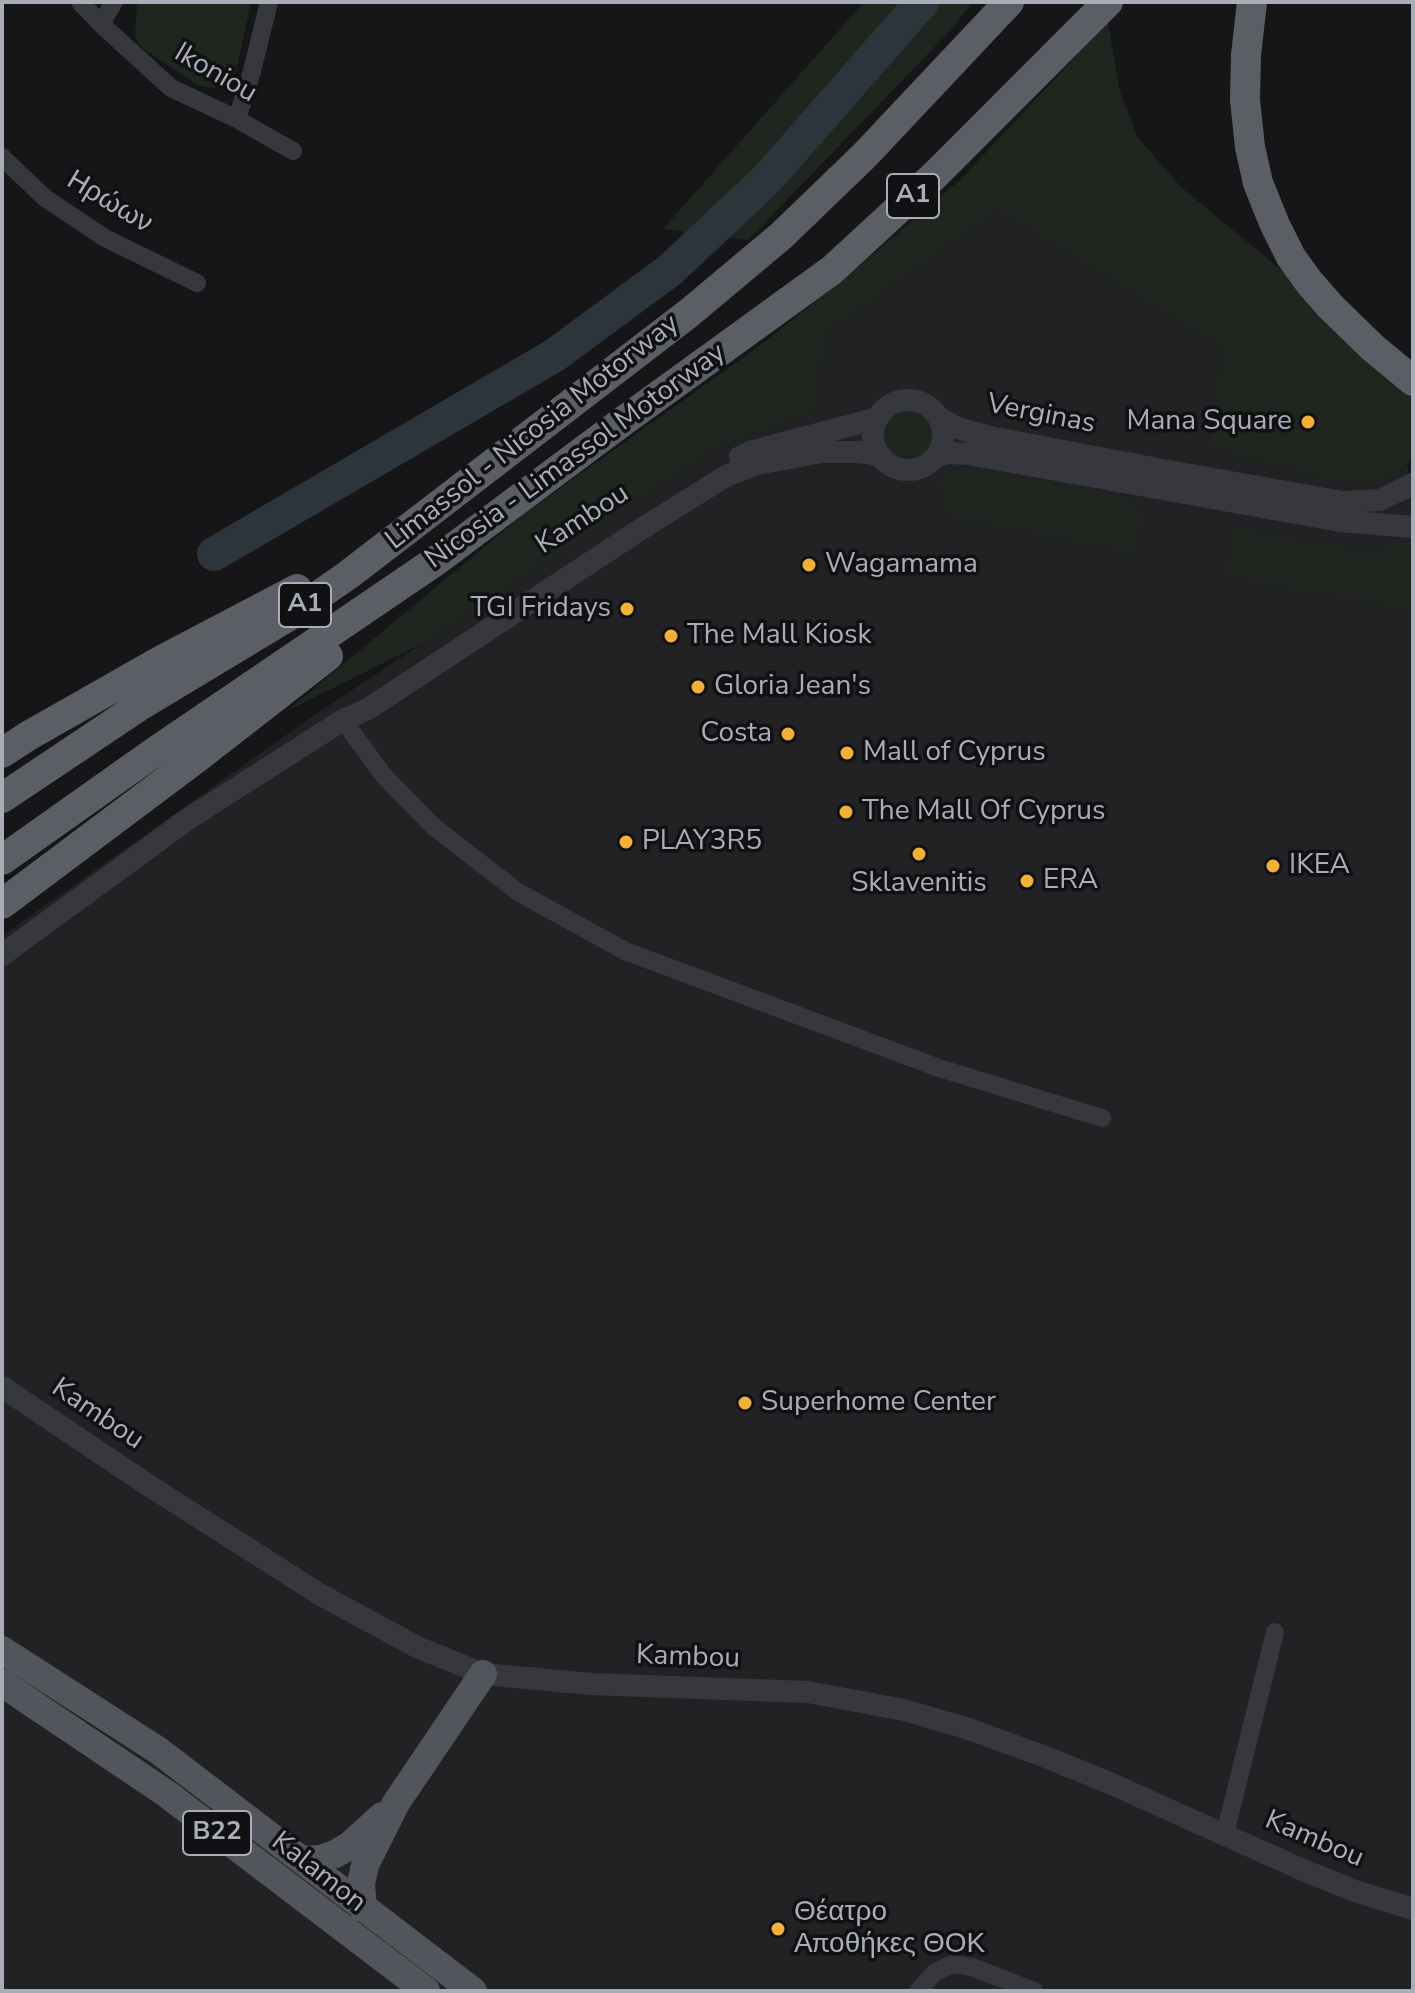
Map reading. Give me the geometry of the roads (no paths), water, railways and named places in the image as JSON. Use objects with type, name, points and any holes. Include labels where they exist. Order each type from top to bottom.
[{"type":"highway","name":"Limassol - Nicosia Motorway","points":[[2,798],[138,707],[289,616],[348,575],[689,313],[781,236],[865,155],[1009,2]]},
{"type":"highway","name":"Nicosia - Limassol Motorway","points":[[2,860],[437,560],[832,270],[935,175],[1108,2]]},
{"type":"highway","points":[[1252,2],[1245,100],[1258,183],[1275,225],[1291,257],[1330,306],[1413,381]]},
{"type":"highway","points":[[2,753],[160,661],[287,595],[463,488]]},
{"type":"highway","points":[[2,904],[317,665],[437,560]]},
{"type":"main road","name":"Kalamon","points":[[2,1650],[159,1751],[473,1991]]},
{"type":"main road","points":[[363,1908],[361,1884],[365,1865],[396,1803],[483,1674]]},
{"type":"main road","name":"Kalamon","points":[[2,1683],[167,1794],[426,1991]]},
{"type":"main road","points":[[302,1860],[321,1859],[349,1846],[396,1803]]},
{"type":"street","name":"Ikoniou","points":[[80,2],[171,88],[237,119],[293,151]]},
{"type":"street","points":[[101,24],[114,2]]},
{"type":"street","points":[[237,119],[269,2]]},
{"type":"street","name":"Ηρώων","points":[[2,157],[45,198],[105,238],[197,283]]},
{"type":"street","points":[[901,400],[916,401],[929,407],[939,418],[943,443],[929,463],[907,470],[895,467],[886,463],[874,443],[873,430],[878,418],[887,407],[901,400]]},
{"type":"street","name":"Kambou","points":[[343,720],[367,696],[704,477],[750,452],[878,418]]},
{"type":"street","name":"Verginas","points":[[939,418],[960,429],[990,437],[1343,502],[1380,500],[1413,484]]},
{"type":"street","name":"Kambou","points":[[2,955],[188,819],[343,720],[368,709],[726,476],[757,464],[822,452],[880,455]]},
{"type":"street","name":"Verginas","points":[[937,455],[968,454],[1340,521],[1413,527]]},
{"type":"street","points":[[343,720],[384,776],[434,827],[518,892],[625,951],[939,1068],[1102,1118]]},
{"type":"street","name":"Kambou","points":[[2,1387],[321,1595],[417,1647],[483,1674],[591,1684],[808,1692],[904,1710],[966,1728],[1056,1761],[1303,1870],[1355,1891],[1413,1909]]},
{"type":"street","points":[[1225,1834],[1275,1632]]},
{"type":"street","points":[[918,1991],[934,1973],[952,1964],[972,1967],[1034,1991]]},
{"type":"waterway","points":[[214,554],[555,355],[670,270],[767,179],[922,2]]},
{"type":"place","name":"Mana Square","points":[[1308,422]]},
{"type":"place","name":"Wagamama","points":[[809,565]]},
{"type":"place","name":"TGI Fridays","points":[[627,609]]},
{"type":"place","name":"The Mall Kiosk","points":[[671,636]]},
{"type":"place","name":"Gloria Jean's","points":[[698,687]]},
{"type":"place","name":"Costa","points":[[788,734]]},
{"type":"place","name":"Mall of Cyprus","points":[[847,753]]},
{"type":"place","name":"The Mall Of Cyprus","points":[[846,812]]},
{"type":"place","name":"PLAY3R5","points":[[626,842]]},
{"type":"place","name":"Sklavenitis","points":[[919,854]]},
{"type":"place","name":"IKEA","points":[[1273,866]]},
{"type":"place","name":"ERA","points":[[1027,881]]},
{"type":"place","name":"Superhome Center","points":[[745,1403]]},
{"type":"place","name":"Θέατρο Αποθήκες ΘΟΚ","points":[[778,1929]]}]
